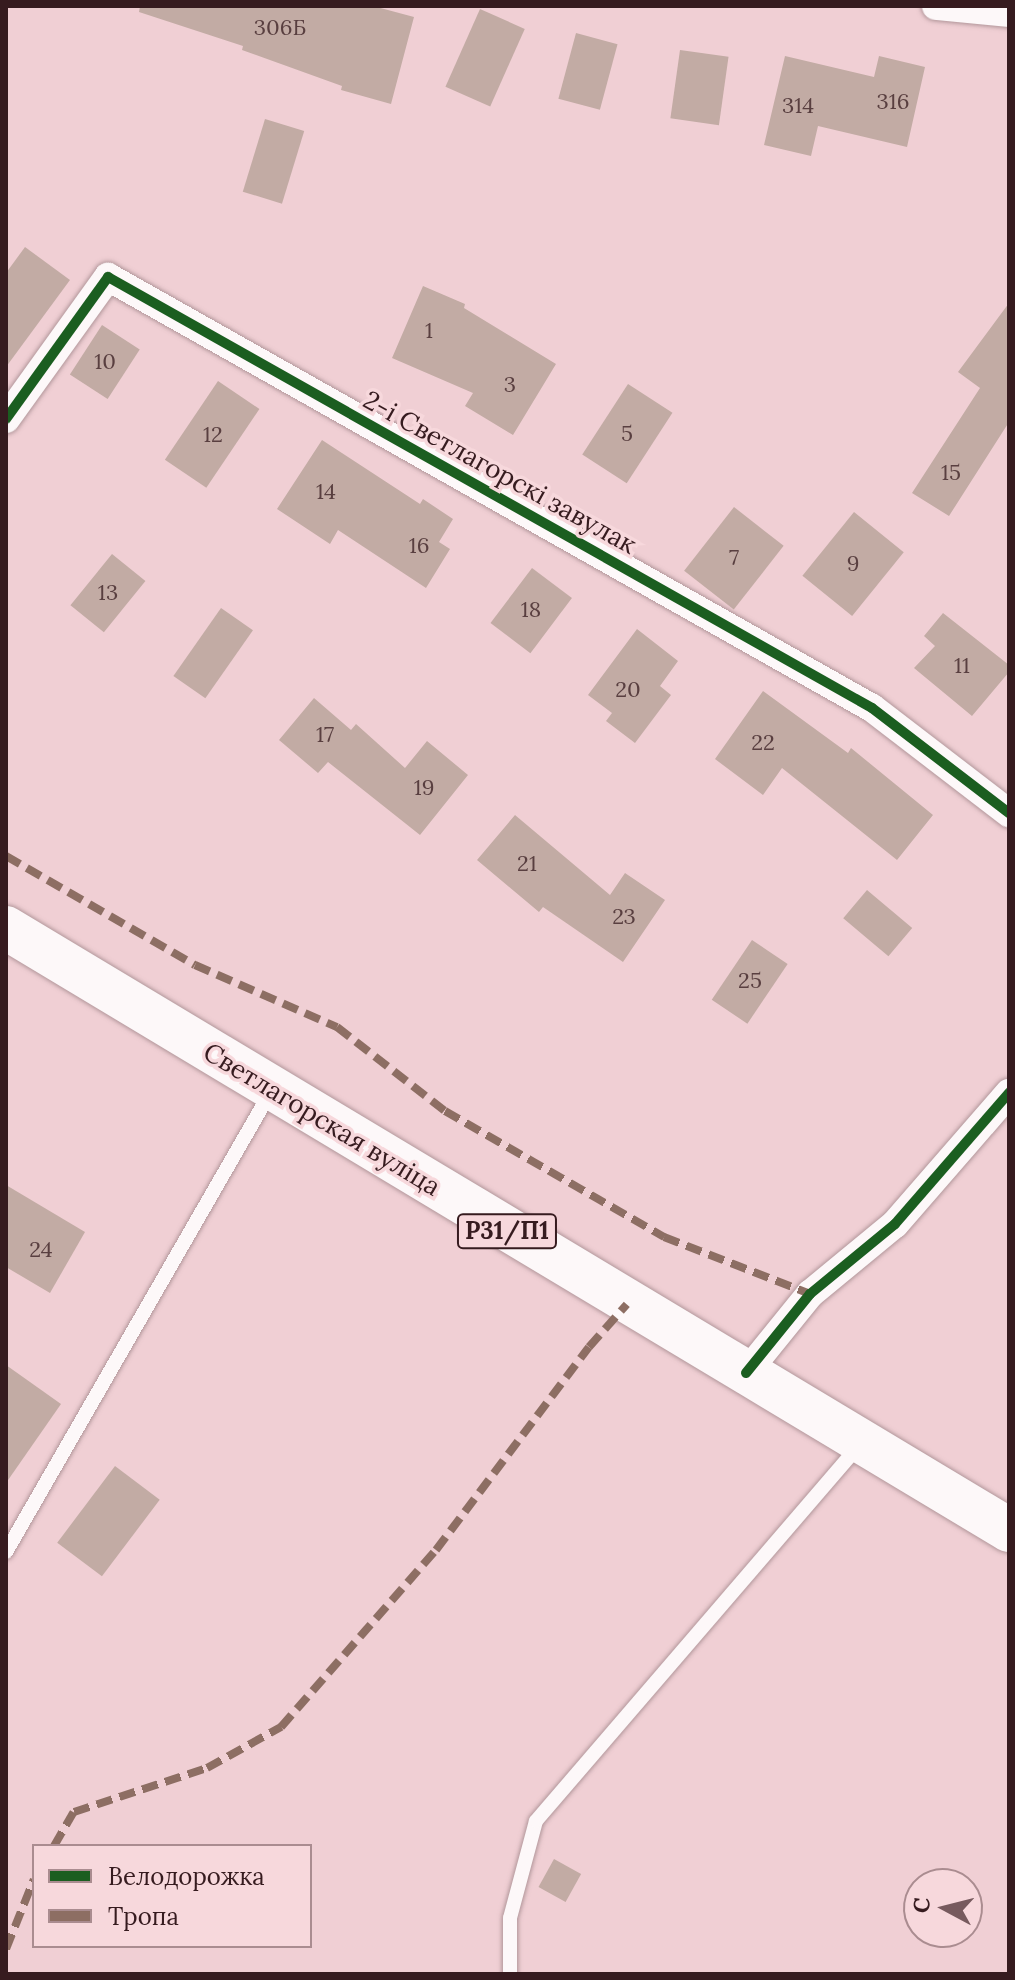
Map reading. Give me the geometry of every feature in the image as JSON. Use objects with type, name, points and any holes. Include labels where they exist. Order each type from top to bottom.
[{"type":"main road","name":"Светлагорская вуліца","points":[[6,928],[1009,1530]]},
{"type":"street","points":[[936,6],[1009,13]]},
{"type":"street","name":"2-і Светлагорскі завулак","points":[[6,419],[108,277],[872,708],[1009,813]]},
{"type":"street","points":[[746,1373],[810,1294],[895,1224],[1009,1093]]},
{"type":"lane","points":[[6,1552],[273,1089]]},
{"type":"lane","points":[[510,1974],[510,1918],[536,1821],[862,1443]]},
{"type":"building","points":[[140,6],[373,6],[414,17],[391,104],[341,90],[342,86],[242,50],[243,46],[139,12]]},
{"type":"building","points":[[480,9],[525,29],[490,107],[445,87]]},
{"type":"building","points":[[576,33],[618,44],[600,110],[558,99]]},
{"type":"building","points":[[680,50],[729,57],[719,125],[670,118]]},
{"type":"building","points":[[785,56],[874,77],[879,56],[925,67],[907,147],[818,126],[811,156],[764,145]]},
{"type":"building","points":[[265,119],[304,131],[282,204],[243,192]]},
{"type":"building","points":[[25,247],[70,280],[6,367],[6,273]]},
{"type":"building","points":[[423,286],[465,304],[464,308],[556,364],[513,435],[465,406],[473,393],[392,358]]},
{"type":"building","points":[[1009,303],[1009,422],[949,516],[912,493],[980,388],[958,372]]},
{"type":"building","points":[[102,325],[140,350],[108,399],[70,374]]},
{"type":"building","points":[[218,381],[259,409],[206,488],[165,460]]},
{"type":"building","points":[[628,384],[672,413],[627,483],[582,454]]},
{"type":"building","points":[[322,440],[420,504],[423,499],[453,519],[439,542],[450,549],[426,588],[338,530],[330,544],[277,509]]},
{"type":"building","points":[[734,507],[784,546],[734,610],[684,571]]},
{"type":"building","points":[[854,512],[904,552],[852,616],[802,576]]},
{"type":"building","points":[[112,554],[145,581],[104,632],[70,605]]},
{"type":"building","points":[[532,568],[572,598],[530,653],[490,623]]},
{"type":"building","points":[[221,608],[253,630],[205,698],[173,676]]},
{"type":"building","points":[[943,613],[1009,665],[1009,672],[972,716],[914,668],[935,646],[924,636]]},
{"type":"building","points":[[637,629],[678,661],[660,686],[671,695],[635,743],[606,721],[612,713],[588,695]]},
{"type":"building","points":[[763,691],[848,753],[851,748],[933,815],[897,860],[782,768],[763,795],[715,759]]},
{"type":"building","points":[[314,698],[351,730],[356,724],[405,768],[427,741],[468,775],[420,835],[328,762],[318,773],[279,740]]},
{"type":"building","points":[[515,815],[610,895],[625,873],[665,900],[623,962],[543,907],[539,912],[477,860]]},
{"type":"building","points":[[867,890],[912,928],[888,956],[843,918]]},
{"type":"building","points":[[752,940],[788,964],[747,1024],[712,1000]]},
{"type":"building","points":[[6,1185],[85,1232],[50,1293],[6,1267]]},
{"type":"building","points":[[6,1365],[61,1404],[6,1483]]},
{"type":"building","points":[[115,1466],[160,1500],[102,1576],[57,1543]]},
{"type":"building","points":[[554,1859],[581,1874],[566,1902],[538,1887]]},
{"type":"marked path","points":[[6,856],[195,965],[337,1027],[445,1111],[664,1237],[810,1294]]},
{"type":"marked path","points":[[55,1844],[74,1812],[207,1768],[281,1727],[436,1550],[589,1347],[627,1304]]},
{"type":"marked path","points":[[6,1949],[32,1884]]},
{"type":"cycle path","points":[[6,419],[108,277],[872,708],[1009,813]]},
{"type":"cycle path","points":[[746,1373],[810,1294],[895,1224],[1009,1093]]}]
